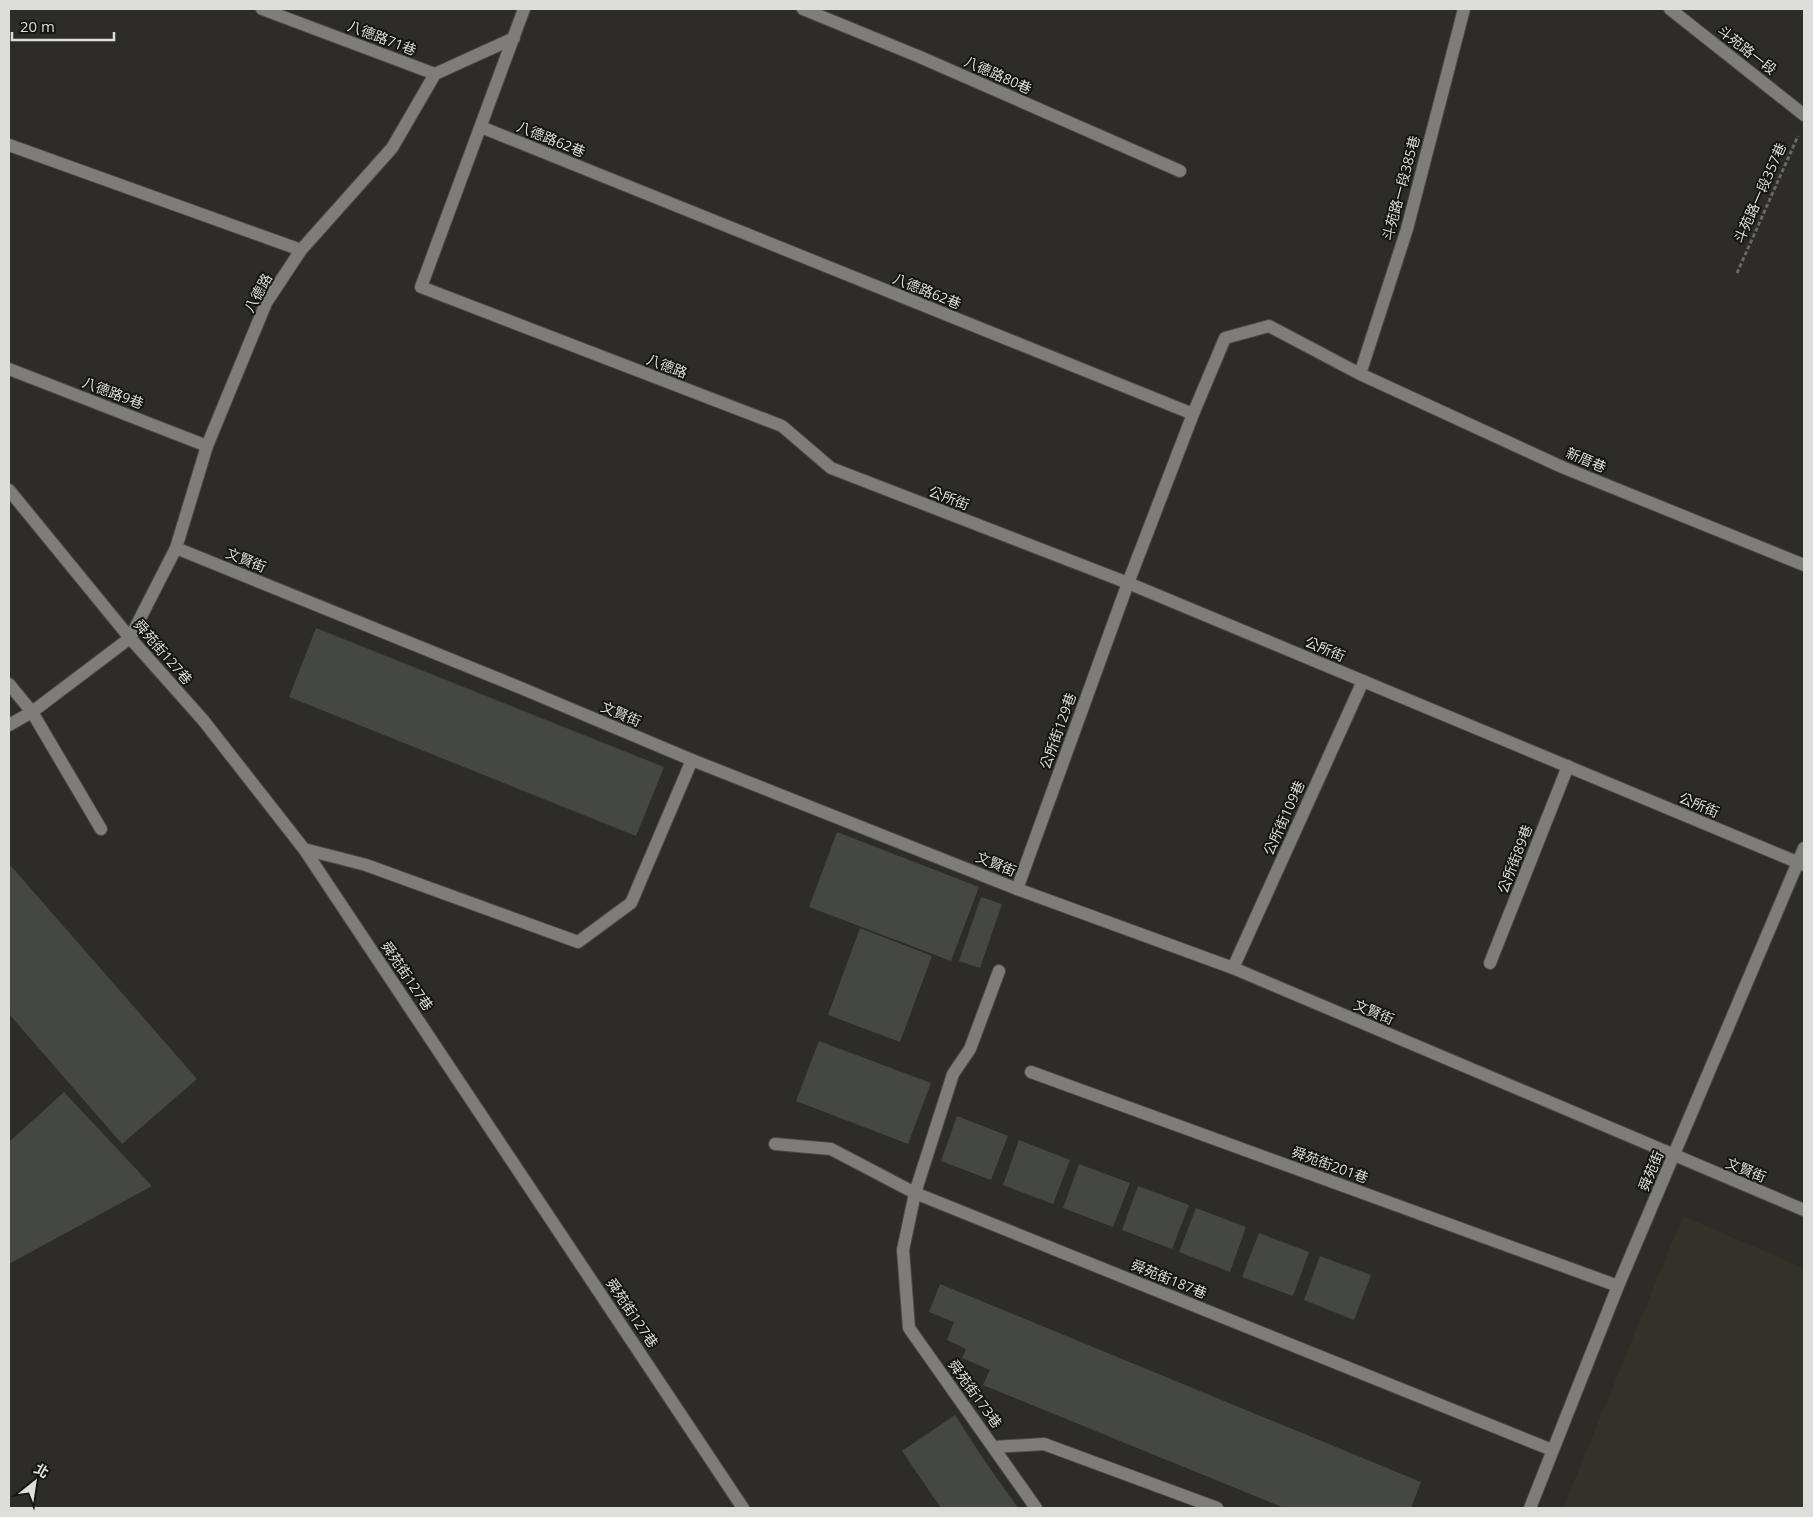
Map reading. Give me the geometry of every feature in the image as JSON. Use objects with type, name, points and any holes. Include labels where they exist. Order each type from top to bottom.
[{"type":"street","name":"八德路71巷","points":[[262,9],[435,74]]},
{"type":"street","name":"八德路","points":[[524,9],[421,287],[782,426],[831,468]]},
{"type":"street","name":"八德路80巷","points":[[803,9],[920,57],[1180,171]]},
{"type":"street","name":"斗苑路一段385巷","points":[[1360,374],[1407,229],[1464,9]]},
{"type":"street","name":"斗苑路一段","points":[[1670,9],[1804,114]]},
{"type":"street","points":[[435,74],[514,38]]},
{"type":"street","name":"八德路","points":[[130,638],[176,548],[207,446],[266,304],[301,250],[392,148],[435,74]]},
{"type":"street","name":"八德路62巷","points":[[481,127],[1193,414]]},
{"type":"street","points":[[9,145],[301,250]]},
{"type":"street","name":"新厝巷","points":[[1193,414],[1225,338],[1268,326],[1360,374],[1562,467],[1804,565]]},
{"type":"street","name":"八德路9巷","points":[[9,369],[207,446]]},
{"type":"street","points":[[1128,583],[1193,414]]},
{"type":"street","name":"公所街","points":[[831,468],[1128,583],[1801,864]]},
{"type":"street","name":"舜苑街127巷","points":[[9,490],[130,638],[203,720],[304,849],[743,1508]]},
{"type":"street","name":"文賢街","points":[[176,548],[521,688],[692,760],[1016,889],[1233,968],[1804,1210]]},
{"type":"street","name":"公所街129巷","points":[[1016,889],[1128,583]]},
{"type":"street","points":[[9,725],[32,712],[130,638]]},
{"type":"street","name":"公所街109巷","points":[[1233,968],[1363,681]]},
{"type":"street","points":[[9,684],[32,712],[101,829]]},
{"type":"street","points":[[304,849],[366,864],[578,942],[631,903],[692,760]]},
{"type":"street","name":"公所街89巷","points":[[1490,963],[1568,766]]},
{"type":"street","name":"舜苑街","points":[[1530,1508],[1618,1286],[1801,864],[1804,848]]},
{"type":"street","name":"舜苑街173巷","points":[[999,971],[970,1049],[953,1074],[915,1193],[903,1250],[909,1328],[994,1447],[1044,1444],[1217,1508]]},
{"type":"street","name":"舜苑街201巷","points":[[1031,1072],[1618,1286]]},
{"type":"street","name":"舜苑街187巷","points":[[775,1144],[830,1148],[915,1193],[1552,1450]]},
{"type":"street","points":[[994,1447],[1036,1508]]},
{"type":"path","name":"斗苑路一段357巷","points":[[1737,273],[1800,132]]},
{"type":"shaded area","points":[[1683,1216],[1804,1268],[1804,1508],[1563,1508]]},
{"type":"building","points":[[316,628],[664,767],[636,836],[289,697]]},
{"type":"building","points":[[837,832],[979,887],[951,961],[809,907]]},
{"type":"building","points":[[11,866],[197,1079],[122,1144],[9,1014],[9,868]]},
{"type":"building","points":[[981,897],[1002,904],[980,968],[959,961]]},
{"type":"building","points":[[860,928],[932,956],[900,1042],[828,1015]]},
{"type":"building","points":[[819,1041],[931,1083],[908,1144],[796,1101]]},
{"type":"building","points":[[64,1092],[152,1186],[9,1264],[9,1142]]},
{"type":"building","points":[[957,1116],[1008,1136],[991,1180],[941,1161]]},
{"type":"building","points":[[1019,1140],[1070,1160],[1053,1204],[1003,1185]]},
{"type":"building","points":[[1079,1164],[1130,1183],[1113,1227],[1063,1208]]},
{"type":"building","points":[[1138,1186],[1189,1205],[1172,1249],[1122,1230]]},
{"type":"building","points":[[1196,1208],[1246,1227],[1230,1272],[1179,1252]]},
{"type":"building","points":[[1259,1233],[1309,1252],[1293,1296],[1242,1277]]},
{"type":"building","points":[[1320,1256],[1371,1275],[1354,1320],[1304,1300]]},
{"type":"building","points":[[940,1284],[1421,1482],[1411,1508],[1284,1508],[983,1385],[990,1370],[962,1358],[966,1349],[947,1340],[954,1322],[929,1312]]},
{"type":"building","points":[[955,1415],[1018,1508],[941,1508],[902,1451]]}]
